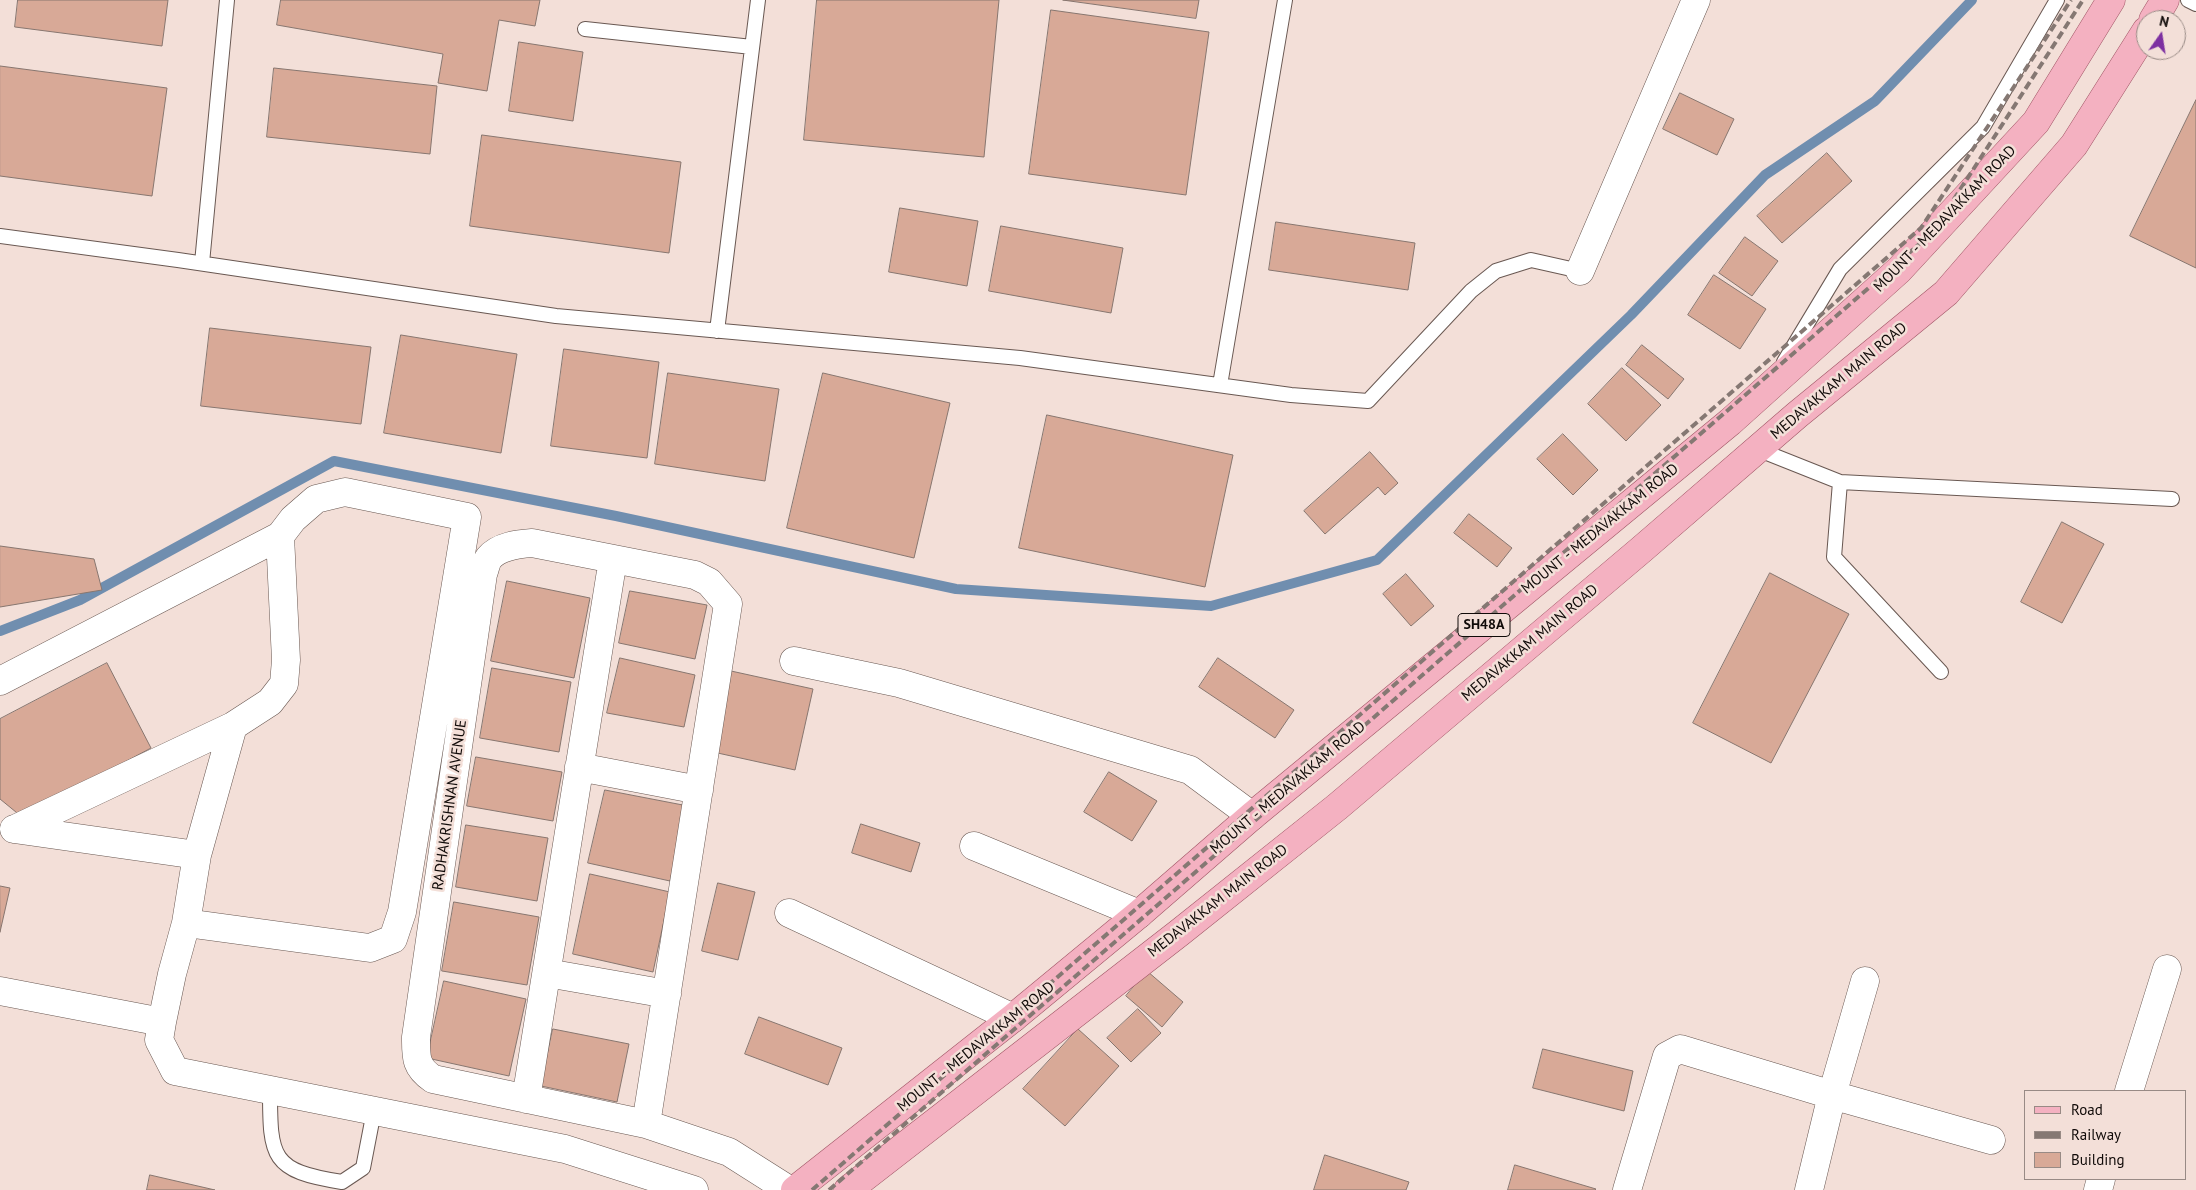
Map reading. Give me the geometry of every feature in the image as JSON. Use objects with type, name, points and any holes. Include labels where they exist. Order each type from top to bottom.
[{"type":"main road","name":"MOUNT - MEDAVAKKAM ROAD","points":[[795,1190],[1013,1018],[1139,914],[1252,816],[1730,422],[1899,270],[2036,122],[2110,0]]},
{"type":"main road","name":"MEDAVAKKAM MAIN ROAD","points":[[848,1190],[1179,933],[1337,807],[1757,449],[1946,294],[2074,145],[2136,47]]},
{"type":"street","points":[[1580,271],[1696,0]]},
{"type":"street","points":[[0,681],[280,536],[293,519],[316,499],[345,492],[467,517],[402,912],[393,939],[370,948],[186,923]]},
{"type":"street","points":[[8,829],[233,726],[270,702],[284,684],[286,660],[280,536]]},
{"type":"street","name":"RADHAKRISHNAN AVENUE","points":[[646,1124],[728,604],[709,582],[695,575],[532,543],[518,544],[503,548],[489,558],[483,574],[416,1037],[416,1058],[422,1072],[433,1079],[646,1124],[729,1152],[789,1190]]},
{"type":"street","points":[[526,1099],[613,559]]},
{"type":"street","points":[[794,661],[899,683],[1190,770],[1252,816]]},
{"type":"street","points":[[233,726],[197,855],[186,923],[172,974],[162,1022],[159,1040],[175,1071],[565,1149],[694,1190]]},
{"type":"street","points":[[579,767],[699,790]]},
{"type":"street","points":[[8,829],[197,855]]},
{"type":"street","points":[[974,846],[1139,914]]},
{"type":"street","points":[[788,913],[1013,1018]]},
{"type":"street","points":[[2128,1090],[2167,969]]},
{"type":"street","points":[[547,973],[667,994]]},
{"type":"street","points":[[1808,1190],[1832,1095],[1865,981]]},
{"type":"street","points":[[0,991],[162,1022]]},
{"type":"street","points":[[1627,1190],[1667,1056],[1680,1049],[1991,1140]]},
{"type":"lane","points":[[202,263],[227,0]]},
{"type":"lane","points":[[717,331],[758,0]]},
{"type":"lane","points":[[1220,385],[1285,0]]},
{"type":"lane","points":[[1770,386],[1840,269],[1983,127],[2058,0]]},
{"type":"lane","points":[[2188,0],[2196,4]]},
{"type":"lane","points":[[586,29],[752,47]]},
{"type":"lane","points":[[0,236],[202,263],[556,316],[1020,358],[1291,395],[1368,401],[1471,291],[1496,271],[1531,260],[1580,271]]},
{"type":"lane","points":[[1757,449],[1840,482],[2172,499]]},
{"type":"lane","points":[[1840,482],[1834,557],[1941,672]]},
{"type":"lane","points":[[270,1090],[270,1122],[273,1149],[287,1167],[314,1178],[342,1182],[363,1168],[374,1111]]},
{"type":"building","points":[[18,0],[168,0],[162,46],[15,27]]},
{"type":"building","points":[[281,0],[540,0],[535,26],[499,20],[487,91],[438,83],[443,54],[277,25]]},
{"type":"building","points":[[817,0],[999,0],[984,157],[804,140]]},
{"type":"building","points":[[1063,0],[1199,0],[1196,18]]},
{"type":"building","points":[[1051,10],[1209,32],[1186,195],[1029,174]]},
{"type":"building","points":[[519,42],[583,52],[573,121],[509,111]]},
{"type":"building","points":[[0,66],[167,88],[152,196],[0,176]]},
{"type":"building","points":[[274,68],[437,86],[430,154],[267,137]]},
{"type":"building","points":[[1680,93],[1734,119],[1717,155],[1663,129]]},
{"type":"building","points":[[2196,100],[2196,268],[2130,236]]},
{"type":"building","points":[[482,135],[681,162],[669,253],[470,226]]},
{"type":"building","points":[[1827,153],[1852,181],[1782,243],[1757,216]]},
{"type":"building","points":[[900,208],[978,221],[967,286],[889,272]]},
{"type":"building","points":[[1276,222],[1415,243],[1408,290],[1269,270]]},
{"type":"building","points":[[1001,226],[1123,248],[1111,313],[989,291]]},
{"type":"building","points":[[1745,237],[1778,261],[1752,296],[1719,273]]},
{"type":"building","points":[[1714,275],[1766,309],[1740,349],[1688,315]]},
{"type":"building","points":[[210,328],[371,347],[361,424],[201,406]]},
{"type":"building","points":[[401,335],[517,354],[501,453],[384,433]]},
{"type":"building","points":[[1642,345],[1684,379],[1668,399],[1626,365]]},
{"type":"building","points":[[564,349],[659,362],[647,458],[551,446]]},
{"type":"building","points":[[1622,368],[1661,405],[1626,441],[1588,404]]},
{"type":"building","points":[[668,373],[779,389],[765,481],[655,464]]},
{"type":"building","points":[[823,373],[950,403],[914,558],[787,528]]},
{"type":"building","points":[[1047,415],[1233,455],[1205,587],[1019,548]]},
{"type":"building","points":[[1563,434],[1598,470],[1573,495],[1537,459]]},
{"type":"building","points":[[1370,452],[1398,483],[1385,495],[1378,487],[1325,534],[1304,511]]},
{"type":"building","points":[[1469,514],[1512,548],[1497,567],[1454,533]]},
{"type":"building","points":[[2062,522],[2104,544],[2062,623],[2021,602]]},
{"type":"building","points":[[0,546],[94,559],[102,590],[0,607]]},
{"type":"building","points":[[1770,573],[1849,614],[1771,763],[1693,723]]},
{"type":"building","points":[[1406,574],[1434,606],[1411,626],[1383,594]]},
{"type":"building","points":[[507,581],[590,598],[574,678],[491,661]]},
{"type":"building","points":[[630,591],[707,605],[695,659],[619,643]]},
{"type":"building","points":[[620,658],[695,675],[684,727],[607,713]]},
{"type":"building","points":[[1218,658],[1294,710],[1275,738],[1199,687]]},
{"type":"building","points":[[107,663],[151,748],[22,817],[0,799],[0,719]]},
{"type":"building","points":[[492,668],[571,682],[559,752],[480,738]]},
{"type":"building","points":[[731,671],[813,689],[795,770],[713,752]]},
{"type":"building","points":[[476,757],[562,772],[553,821],[467,806]]},
{"type":"building","points":[[1109,772],[1157,801],[1132,841],[1084,812]]},
{"type":"building","points":[[605,790],[688,806],[670,881],[588,863]]},
{"type":"building","points":[[861,824],[920,843],[911,872],[852,853]]},
{"type":"building","points":[[466,825],[548,838],[537,901],[456,887]]},
{"type":"building","points":[[590,874],[670,892],[653,972],[573,954]]},
{"type":"building","points":[[718,883],[755,892],[738,960],[702,951]]},
{"type":"building","points":[[0,886],[10,888],[0,932]]},
{"type":"building","points":[[454,902],[539,917],[527,985],[442,971]]},
{"type":"building","points":[[1147,971],[1183,1002],[1162,1027],[1126,996]]},
{"type":"building","points":[[444,981],[526,999],[509,1076],[427,1058]]},
{"type":"building","points":[[1138,1009],[1161,1033],[1131,1062],[1107,1038]]},
{"type":"building","points":[[759,1017],[842,1048],[828,1085],[745,1054]]},
{"type":"building","points":[[553,1029],[629,1044],[617,1102],[541,1086]]},
{"type":"building","points":[[1078,1029],[1119,1066],[1065,1126],[1023,1089]]},
{"type":"building","points":[[1543,1049],[1633,1071],[1624,1111],[1533,1088]]},
{"type":"building","points":[[1325,1155],[1409,1182],[1406,1190],[1314,1190]]},
{"type":"building","points":[[1515,1165],[1596,1189],[1508,1190]]},
{"type":"building","points":[[150,1175],[215,1190],[147,1190]]},
{"type":"waterway","points":[[0,631],[80,600],[334,461],[616,516],[956,589],[1211,606],[1377,560],[1631,315],[1765,175],[1875,101],[1972,0]]},
{"type":"railway","points":[[812,1190],[1921,228],[2071,0]]},
{"type":"railway","points":[[829,1190],[1932,233],[2083,0]]}]
